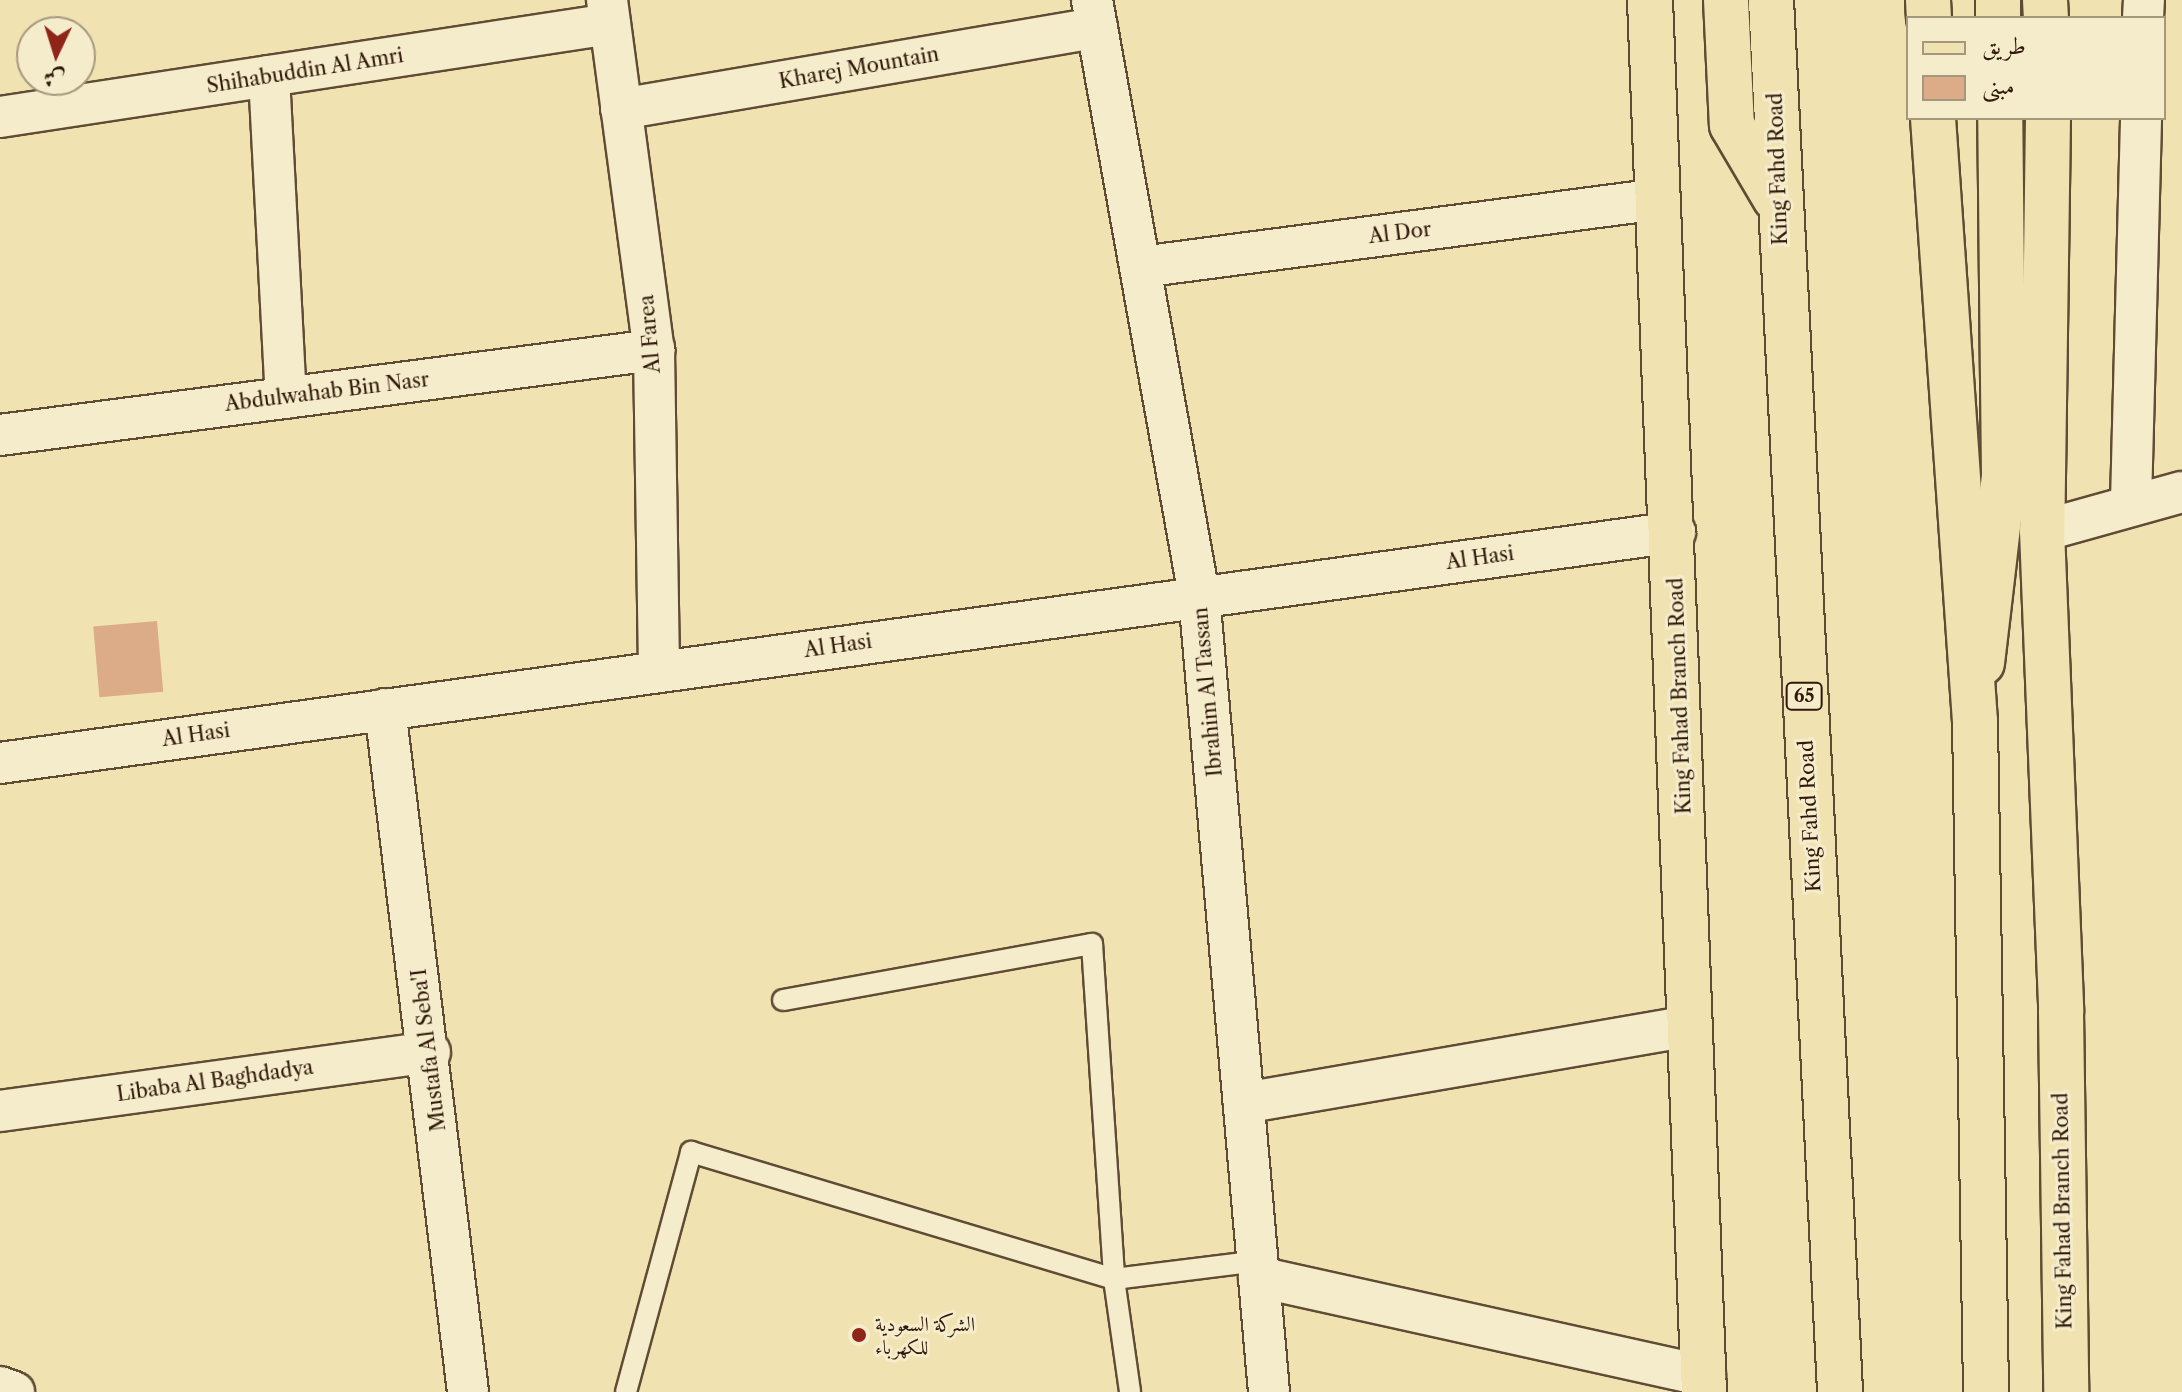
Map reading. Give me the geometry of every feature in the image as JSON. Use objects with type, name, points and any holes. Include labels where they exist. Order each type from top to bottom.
[{"type":"main road","name":"King Fahad Branch Road","points":[[1650,0],[1675,532],[1704,1384]]},
{"type":"main road","points":[[1726,0],[1732,125],[1778,203]]},
{"type":"main road","name":"King Fahd Road","points":[[1771,0],[1778,203],[1840,1392]]},
{"type":"main road","points":[[1933,120],[1975,721],[1986,1392]]},
{"type":"main road","points":[[1975,721],[2004,476],[2000,120]]},
{"type":"main road","name":"King Fahad Branch Road","points":[[2048,120],[2042,531],[2061,1012],[2066,1392]]},
{"type":"street","name":"Shihabuddin Al Amri","points":[[0,117],[269,76],[608,12]]},
{"type":"street","name":"Al Farea","points":[[608,12],[654,350],[659,671]]},
{"type":"street","name":"Kharej Mountain","points":[[621,109],[1095,14]]},
{"type":"street","name":"Ibrahim Al Tassan","points":[[1095,14],[1199,595],[1269,1392]]},
{"type":"street","points":[[269,76],[286,398]]},
{"type":"street","points":[[2131,502],[2141,120]]},
{"type":"street","name":"Al Dor","points":[[1141,267],[1659,199]]},
{"type":"street","name":"Abdulwahab Bin Nasr","points":[[0,435],[654,350]]},
{"type":"street","points":[[2042,531],[2131,502],[2182,492]]},
{"type":"street","name":"Al Hasi","points":[[0,763],[1199,595],[1675,532]]},
{"type":"street","name":"Mustafa Al Seba'I","points":[[385,709],[430,1052],[468,1392]]},
{"type":"street","points":[[1244,1103],[1690,1026]]},
{"type":"street","name":"Libaba Al Baghdadya","points":[[0,1111],[430,1052]]},
{"type":"street","points":[[1258,1269],[1704,1384]]},
{"type":"street","points":[[0,1387],[14,1392]]},
{"type":"lane","points":[[783,1000],[1092,944],[1114,1279],[1130,1392]]},
{"type":"lane","points":[[626,1392],[691,1152],[1114,1279],[1258,1269]]},
{"type":"building","points":[[157,621],[163,692],[99,697],[93,627]]},
{"type":"place","name":"الشركة السعودية للكهرباء","points":[[859,1335]]}]
